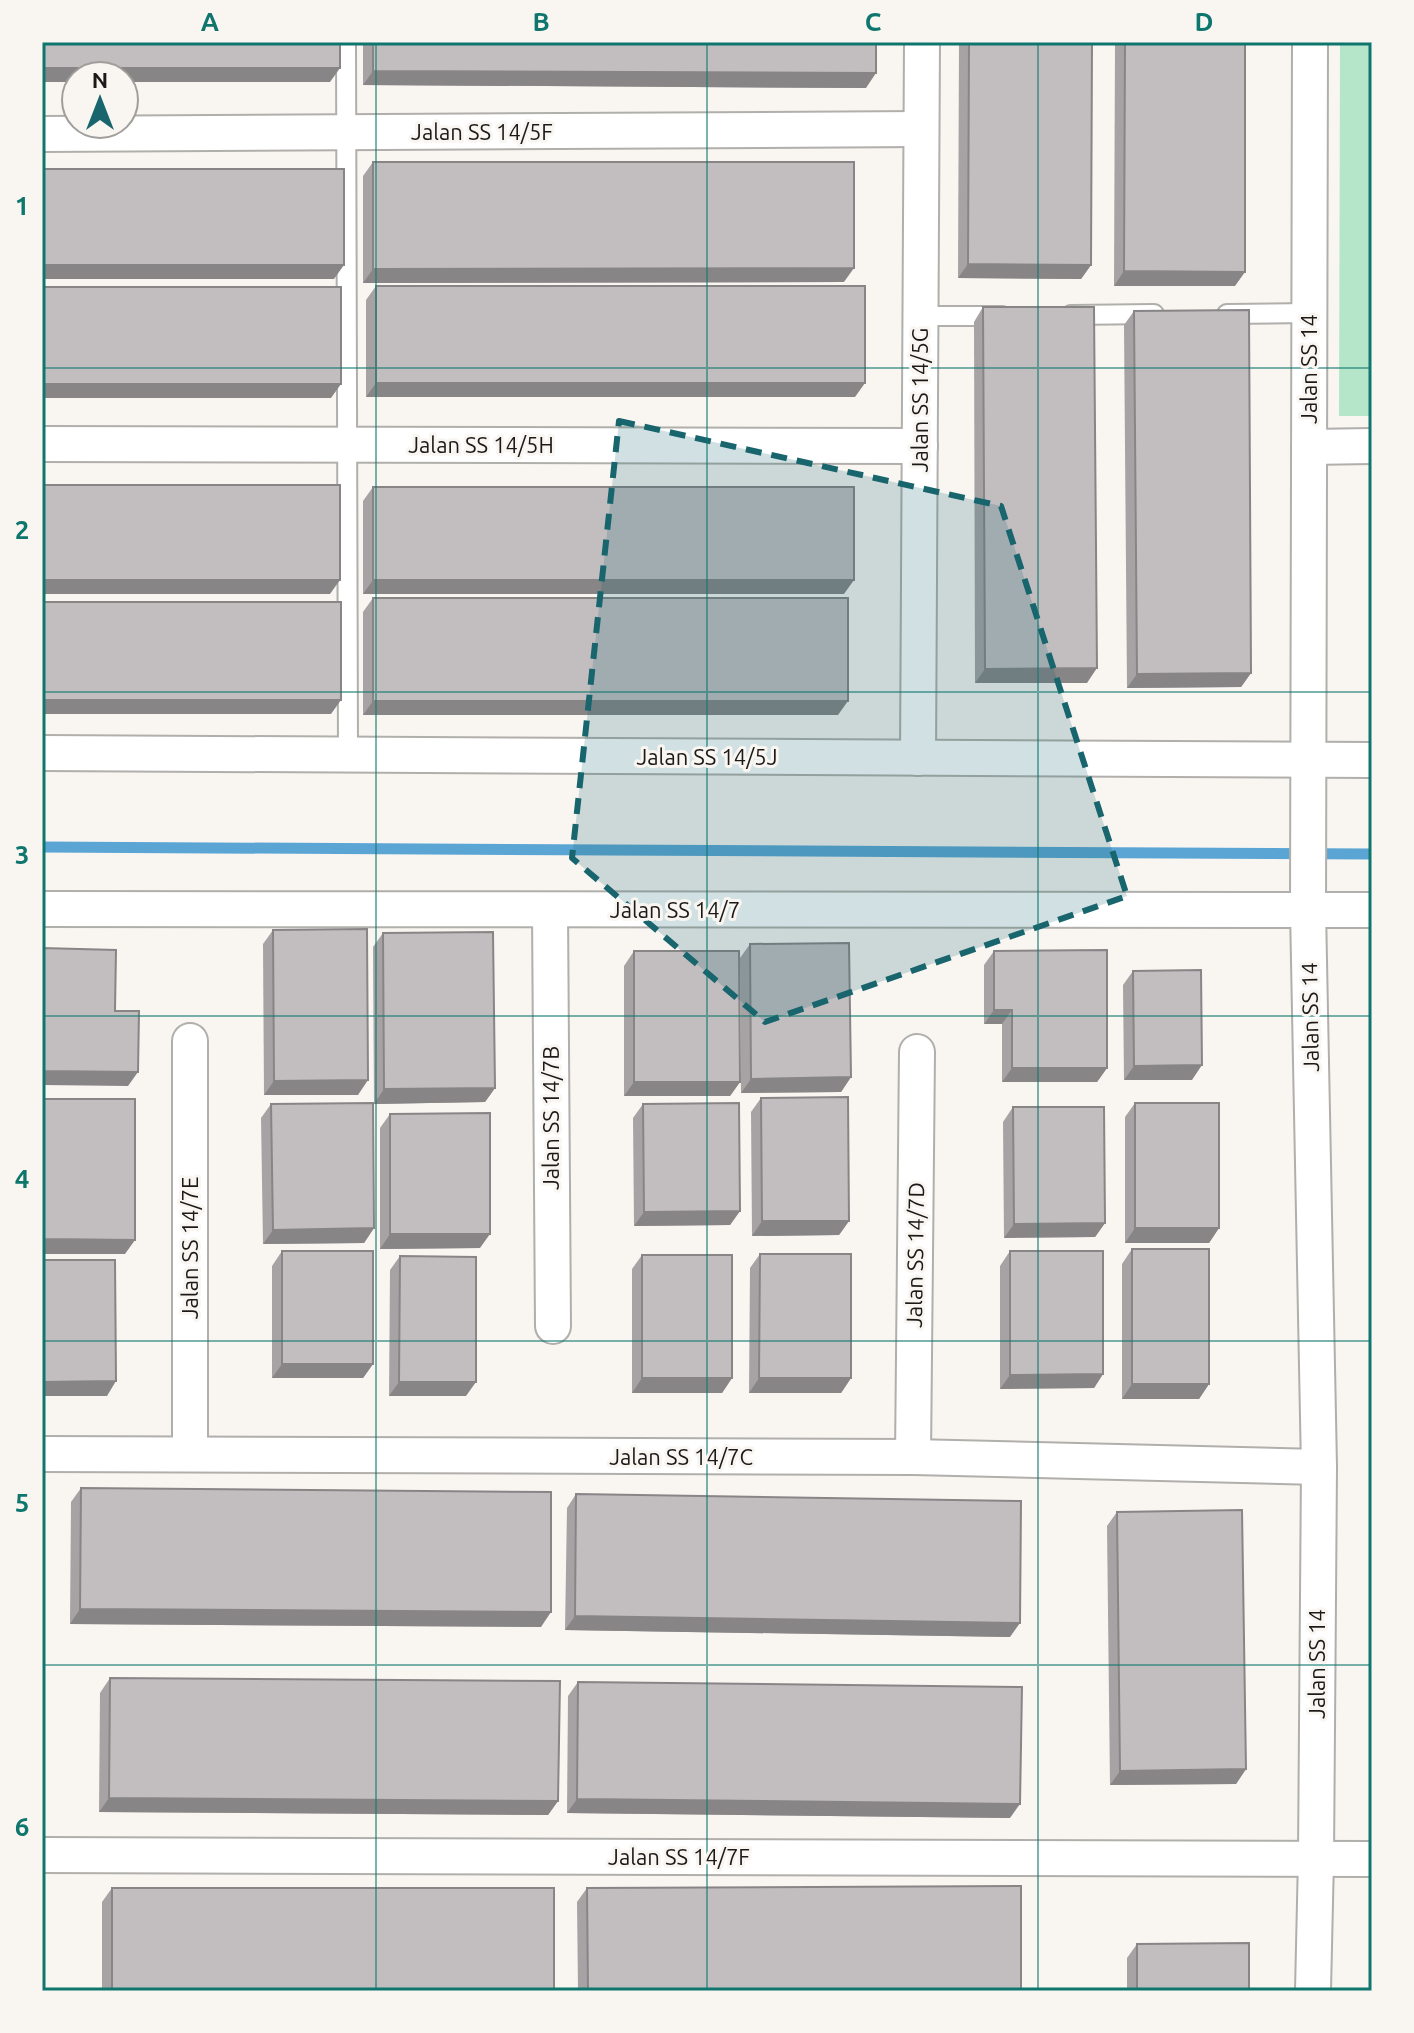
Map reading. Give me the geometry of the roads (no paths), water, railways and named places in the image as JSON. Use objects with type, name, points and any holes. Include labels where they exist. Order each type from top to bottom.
[{"type":"street","name":"Jalan SS 14/5G","points":[[918,758],[922,42]]},
{"type":"street","name":"Jalan SS 14","points":[[1310,42],[1308,910],[1319,1467],[1313,1991]]},
{"type":"street","name":"Jalan SS 14/5F","points":[[42,134],[921,129]]},
{"type":"street","name":"Jalan SS 14/5H","points":[[42,444],[920,446]]},
{"type":"street","points":[[1309,447],[1372,446]]},
{"type":"street","name":"Jalan SS 14/5J","points":[[42,753],[1372,760]]},
{"type":"street","name":"Jalan SS 14/7","points":[[42,909],[1372,910]]},
{"type":"street","name":"Jalan SS 14/7B","points":[[550,910],[553,1326]]},
{"type":"street","name":"Jalan SS 14/7E","points":[[190,1041],[190,1454]]},
{"type":"street","name":"Jalan SS 14/7D","points":[[913,1457],[917,1052]]},
{"type":"street","name":"Jalan SS 14/7C","points":[[42,1454],[913,1457],[1319,1467]]},
{"type":"street","name":"Jalan SS 14/7F","points":[[42,1855],[1372,1859]]},
{"type":"lane","points":[[346,42],[348,755]]},
{"type":"lane","points":[[1215,314],[1309,313]]},
{"type":"lane","points":[[1059,315],[1168,314]]},
{"type":"lane","points":[[920,316],[1013,315]]},
{"type":"waterway","points":[[42,847],[1372,854]]}]
